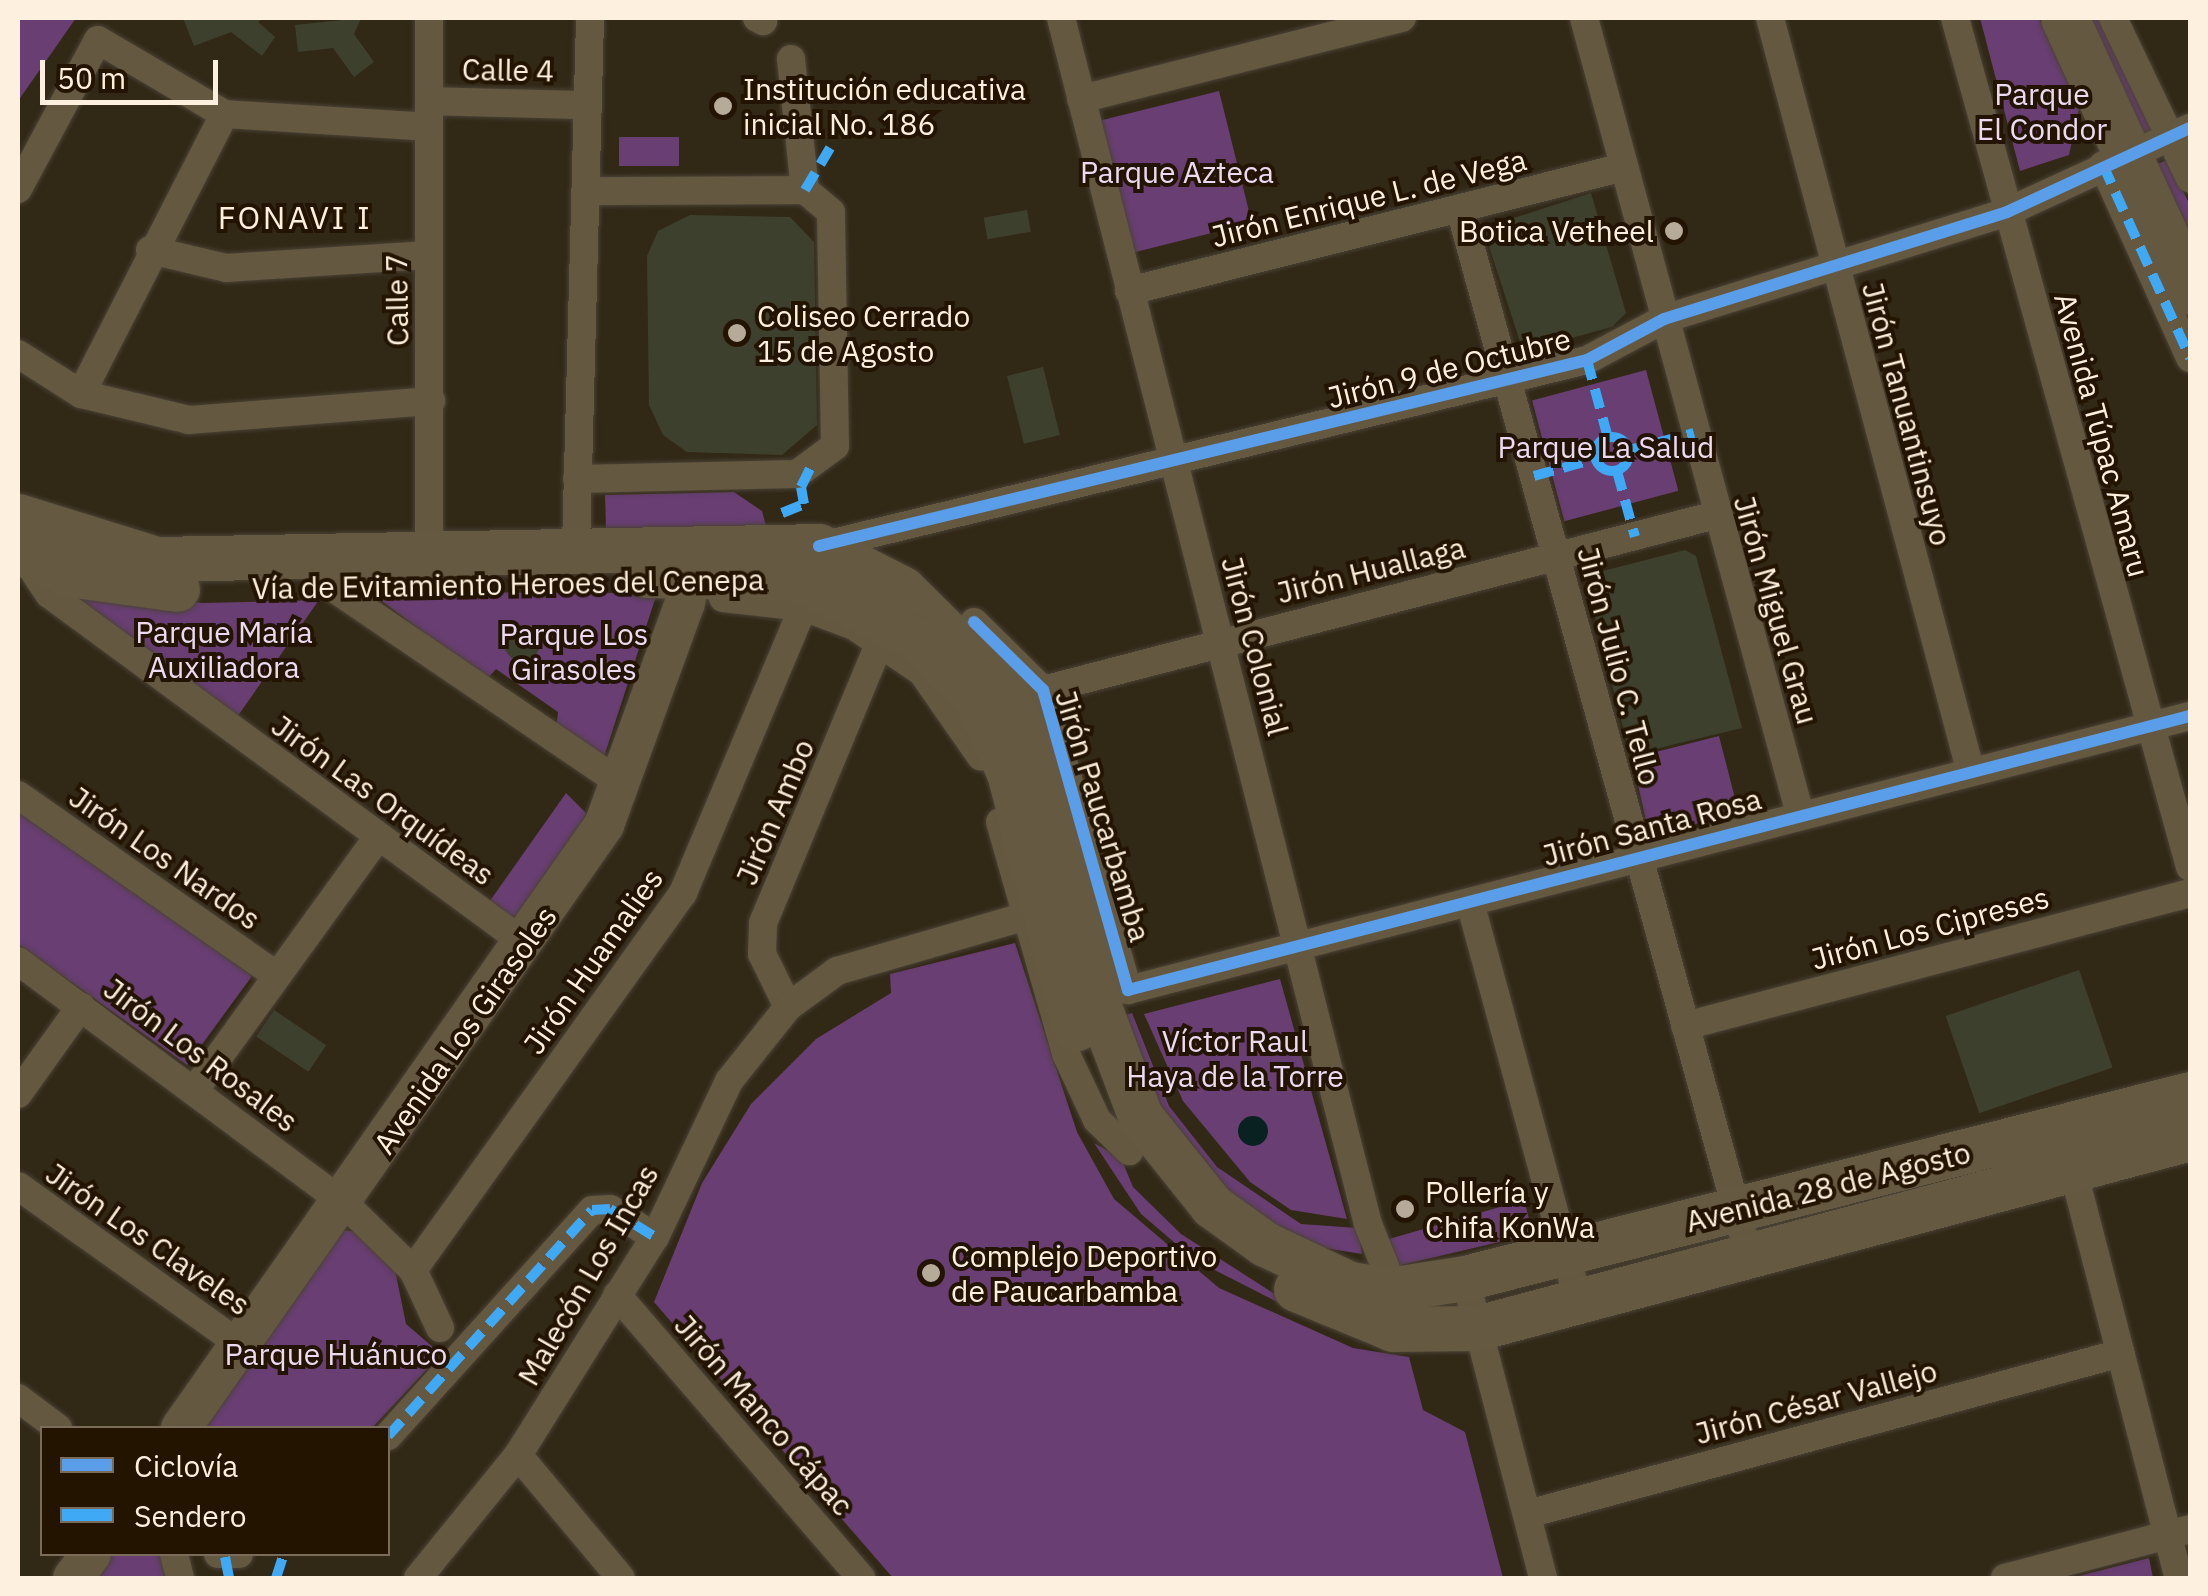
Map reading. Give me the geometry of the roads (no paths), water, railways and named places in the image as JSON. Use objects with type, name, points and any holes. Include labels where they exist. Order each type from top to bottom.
[{"type":"highway","points":[[2064,18],[2114,159],[2190,291]]},
{"type":"main road","name":"Vía de Evitamiento Heroes del Cenepa","points":[[19,540],[157,559],[691,571],[796,578],[854,600],[914,637],[974,697],[1009,773],[1093,1082],[1129,1151],[1194,1224],[1334,1311],[1393,1329],[1477,1328]]},
{"type":"main road","name":"Vía de Evitamiento Heroes del Cenepa","points":[[19,540],[68,574],[161,589],[329,585],[430,566],[576,548],[691,571],[819,546],[902,589],[951,627],[999,684],[1036,764],[1123,1074],[1169,1160],[1266,1244],[1350,1284],[1388,1290],[1464,1278]]},
{"type":"main road","name":"Avenida Los Girasoles","points":[[182,1426],[526,944],[604,824],[691,571]]},
{"type":"main road","name":"Avenida 28 de Agosto","points":[[1477,1328],[1749,1255],[2068,1148],[2190,1094]]},
{"type":"main road","name":"Avenida 28 de Agosto","points":[[1464,1278],[1736,1209],[2068,1148],[2190,1138]]},
{"type":"main road","points":[[73,1578],[90,1556]]},
{"type":"street","name":"Calle 7","points":[[429,18],[430,566]]},
{"type":"street","points":[[576,548],[590,18]]},
{"type":"street","name":"Jirón Colonial","points":[[1060,18],[1388,1290]]},
{"type":"street","points":[[1082,99],[1402,18]]},
{"type":"street","name":"Jirón Miguel Grau","points":[[1584,18],[1800,814]]},
{"type":"street","name":"Jirón Tanuantinsuyo","points":[[1770,18],[1834,270],[1970,768]]},
{"type":"street","name":"Avenida Túpac Amaru","points":[[1956,18],[2148,728],[2190,867]]},
{"type":"street","points":[[2114,18],[2180,133],[2190,179]]},
{"type":"street","points":[[18,189],[98,40],[224,114],[150,250],[81,394]]},
{"type":"street","points":[[791,59],[804,190]]},
{"type":"street","name":"Calle 4","points":[[224,114],[429,114],[585,104]]},
{"type":"street","points":[[2180,133],[2114,159],[2190,358]]},
{"type":"street","name":"Jirón 9 de Octubre","points":[[819,546],[1174,464],[1616,348],[1664,318],[1834,270],[2007,212],[2114,159]]},
{"type":"street","name":"Jirón Enrique L. de Vega","points":[[1129,291],[1624,167]]},
{"type":"street","points":[[577,479],[797,474],[835,446],[832,212],[804,190],[587,191]]},
{"type":"street","name":"Jirón Julio C. Tello","points":[[1460,209],[1749,1255]]},
{"type":"street","points":[[150,250],[226,268],[428,255]]},
{"type":"street","points":[[18,354],[81,394],[189,420],[431,402]]},
{"type":"street","name":"Jirón Huallaga","points":[[1043,690],[1716,515]]},
{"type":"street","name":"Jirón Las Orquídeas","points":[[19,540],[49,594],[526,944]]},
{"type":"street","points":[[691,571],[803,607],[880,642],[949,702],[987,768],[1023,917],[1066,1054],[1097,1120],[1129,1151]]},
{"type":"street","points":[[329,585],[620,784]]},
{"type":"street","name":"Jirón Huamalies","points":[[413,1270],[683,893],[803,607]]},
{"type":"street","name":"Jirón Paucarbamba","points":[[974,622],[1043,690],[1128,990]]},
{"type":"street","name":"Jirón Ambo","points":[[788,1007],[762,954],[763,923],[880,642]]},
{"type":"street","name":"Jirón Santa Rosa","points":[[1128,990],[1970,768],[2190,716]]},
{"type":"street","name":"Jirón Los Nardos","points":[[18,795],[276,975]]},
{"type":"street","points":[[194,1091],[377,838]]},
{"type":"street","name":"Jirón Los Cipreses","points":[[1685,1026],[2190,893]]},
{"type":"street","points":[[1470,902],[1578,1300]]},
{"type":"street","name":"Malecón Los Incas","points":[[418,1578],[518,1456],[656,1237],[729,1081],[788,1007],[837,971],[1023,917]]},
{"type":"street","name":"Jirón Los Rosales","points":[[18,961],[344,1202],[413,1270]]},
{"type":"street","points":[[18,1094],[81,1006]]},
{"type":"street","points":[[2068,1148],[2122,1353],[2179,1532],[2178,1578]]},
{"type":"street","name":"Jirón Los Claveles","points":[[18,1186],[242,1345]]},
{"type":"street","points":[[390,1434],[592,1210],[610,1210],[656,1237]]},
{"type":"street","points":[[413,1270],[440,1328]]},
{"type":"street","points":[[1464,1278],[1543,1578]]},
{"type":"street","points":[[1388,1290],[1477,1328]]},
{"type":"street","name":"Jirón Manco Cápac","points":[[617,1295],[861,1578]]},
{"type":"street","name":"Jirón César Vallejo","points":[[1528,1514],[2122,1353]]},
{"type":"street","points":[[18,1398],[55,1426]]},
{"type":"street","points":[[518,1456],[621,1578]]},
{"type":"street","points":[[2005,1578],[2179,1532]]},
{"type":"water","points":[[1253,1116],[1267,1125],[1268,1131],[1259,1145],[1253,1146],[1239,1137],[1238,1131],[1247,1117]]},
{"type":"place","name":"Institución educativa inicial No. 186","points":[[723,106]]},
{"type":"place","name":"Botica Vetheel","points":[[1674,231]]},
{"type":"place","name":"Coliseo Cerrado 15 de Agosto","points":[[737,333]]},
{"type":"place","name":"Pollería y Chifa KonWa","points":[[1405,1209]]},
{"type":"place","name":"Complejo Deportivo de Paucarbamba","points":[[931,1273]]},
{"type":"district","name":"FONAVI I","points":[[295,217]]},
{"type":"park label","name":"Parque El Condor","points":[[2042,111]]},
{"type":"park label","name":"Parque Azteca","points":[[1177,172]]},
{"type":"park label","name":"Parque La Salud","points":[[1606,447]]},
{"type":"park label","name":"Parque María Auxiliadora","points":[[224,649]]},
{"type":"park label","name":"Parque Los Girasoles","points":[[574,651]]},
{"type":"park label","name":"Víctor Raul Haya de la Torre","points":[[1235,1058]]},
{"type":"park label","name":"Parque Huánuco","points":[[336,1354]]}]
